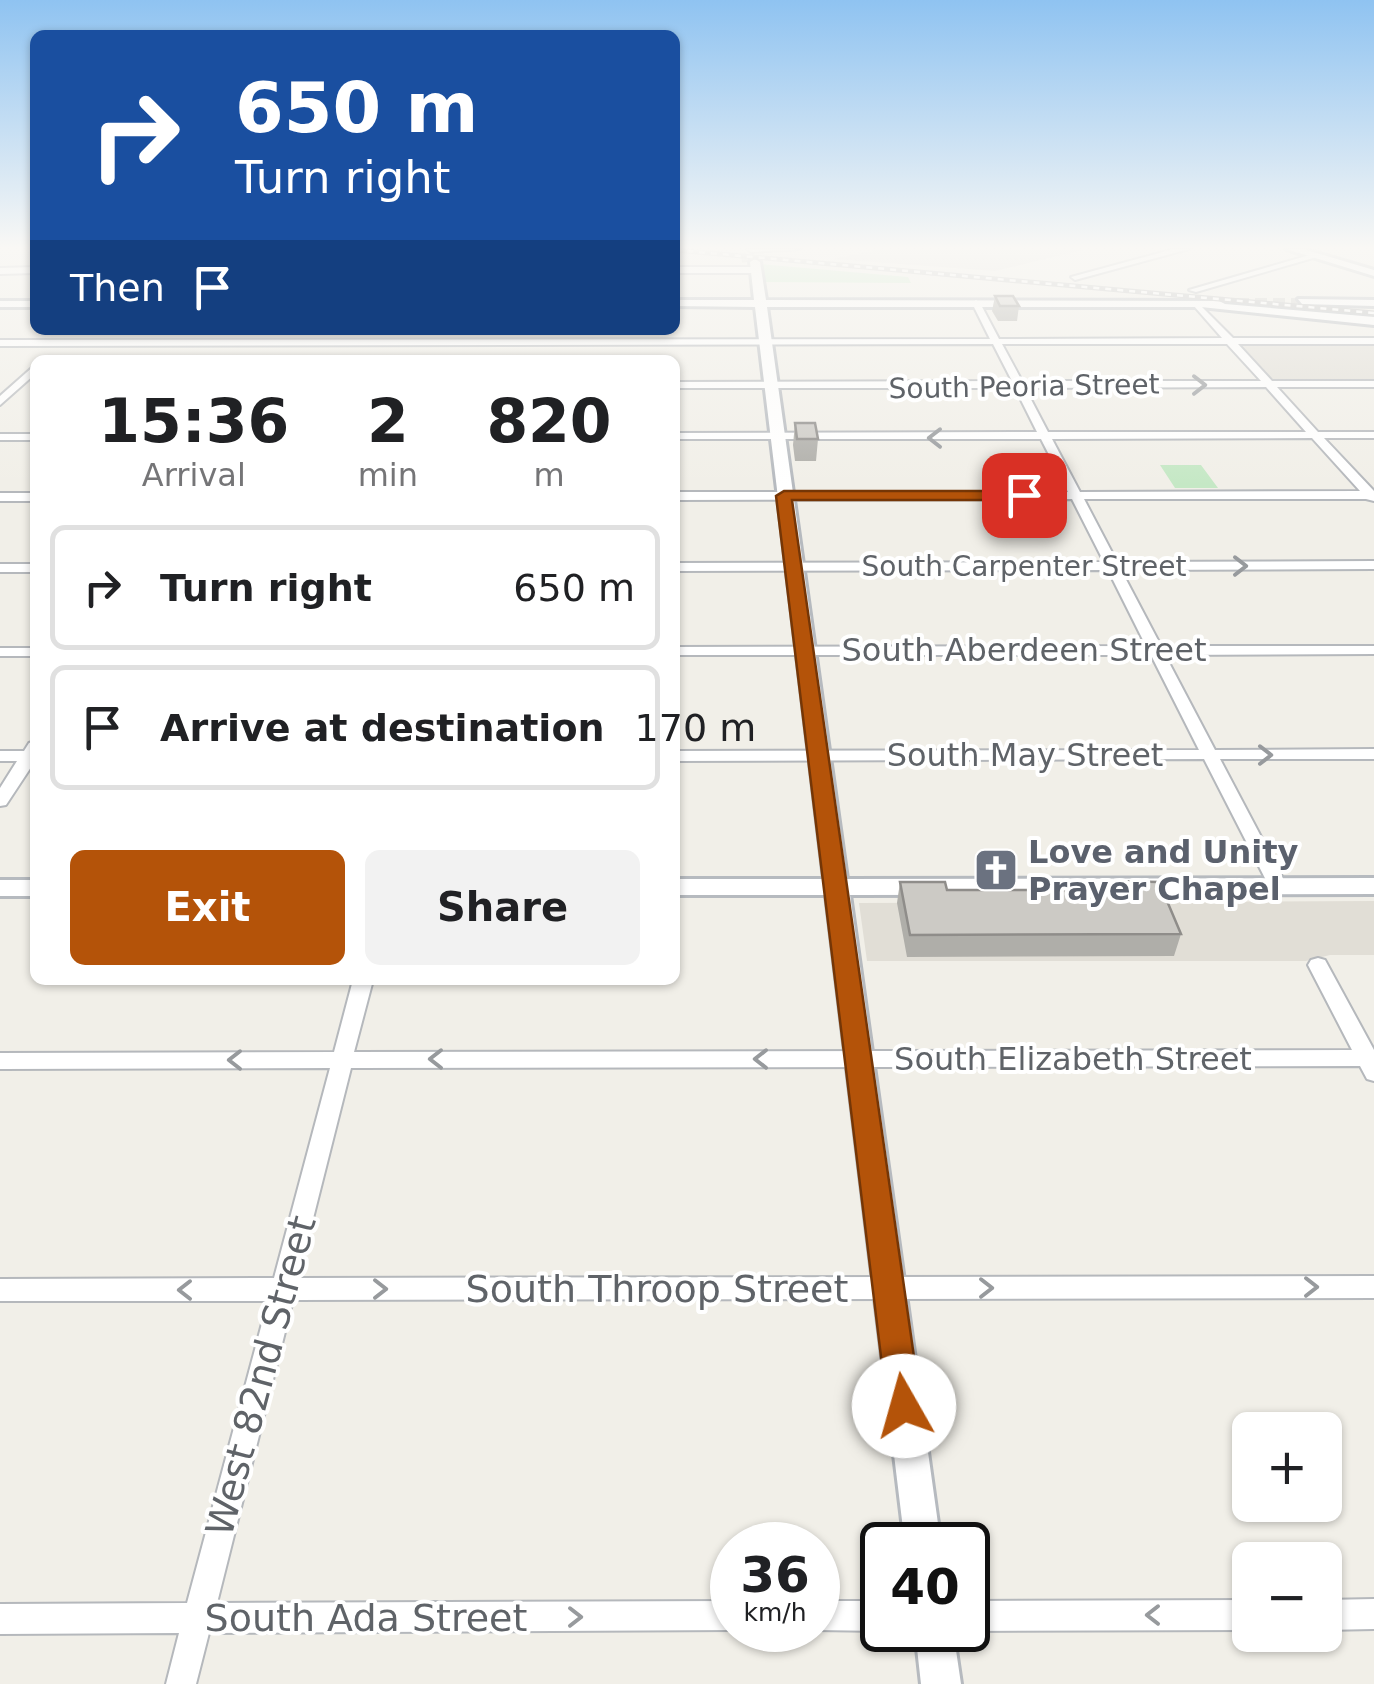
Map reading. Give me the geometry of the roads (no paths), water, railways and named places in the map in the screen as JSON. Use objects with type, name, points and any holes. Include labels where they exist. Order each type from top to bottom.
[{"type":"street","points":[[761,328],[920,1522]]},
{"type":"street","points":[[989,328],[1278,886]]},
{"type":"street","points":[[1222,328],[1372,497]]},
{"type":"street","points":[[49,355],[70,335]]},
{"type":"street","points":[[287,355],[300,335]]},
{"type":"street","points":[[0,343],[530,336],[763,342],[1374,341]]},
{"type":"street","points":[[0,402],[30,373]]},
{"type":"street","name":"South Peoria Street","points":[[680,386],[1374,384]]},
{"type":"street","points":[[0,386],[30,386]]},
{"type":"street","points":[[680,436],[1374,435]]},
{"type":"street","points":[[0,437],[30,437]]},
{"type":"street","points":[[0,496],[30,496]]},
{"type":"street","points":[[680,496],[1372,497]]},
{"type":"street","name":"South Carpenter Street","points":[[680,567],[1374,566]]},
{"type":"street","points":[[0,568],[30,568]]},
{"type":"street","name":"South Aberdeen Street","points":[[680,651],[1374,650]]},
{"type":"street","points":[[0,652],[30,652]]},
{"type":"street","points":[[0,756],[30,753]]},
{"type":"street","name":"South May Street","points":[[680,756],[1374,754]]},
{"type":"street","points":[[0,801],[30,757]]},
{"type":"street","points":[[680,887],[1374,886]]},
{"type":"street","points":[[0,888],[30,888]]},
{"type":"street","points":[[1318,966],[1371,1063]]},
{"type":"street","name":"West 82nd Street","points":[[181,1684],[362,985]]},
{"type":"street","name":"South Elizabeth Street","points":[[0,1061],[858,1059],[1371,1063]]},
{"type":"street","name":"South Throop Street","points":[[0,1290],[1374,1287]]},
{"type":"street","points":[[1342,1615],[1374,1614]]},
{"type":"street","points":[[990,1616],[1232,1615]]},
{"type":"street","name":"South Ada Street","points":[[0,1619],[710,1616]]},
{"type":"street","points":[[937,1652],[942,1684]]},
{"type":"place","name":"Love and Unity Prayer Chapel","points":[[996,870]]}]
